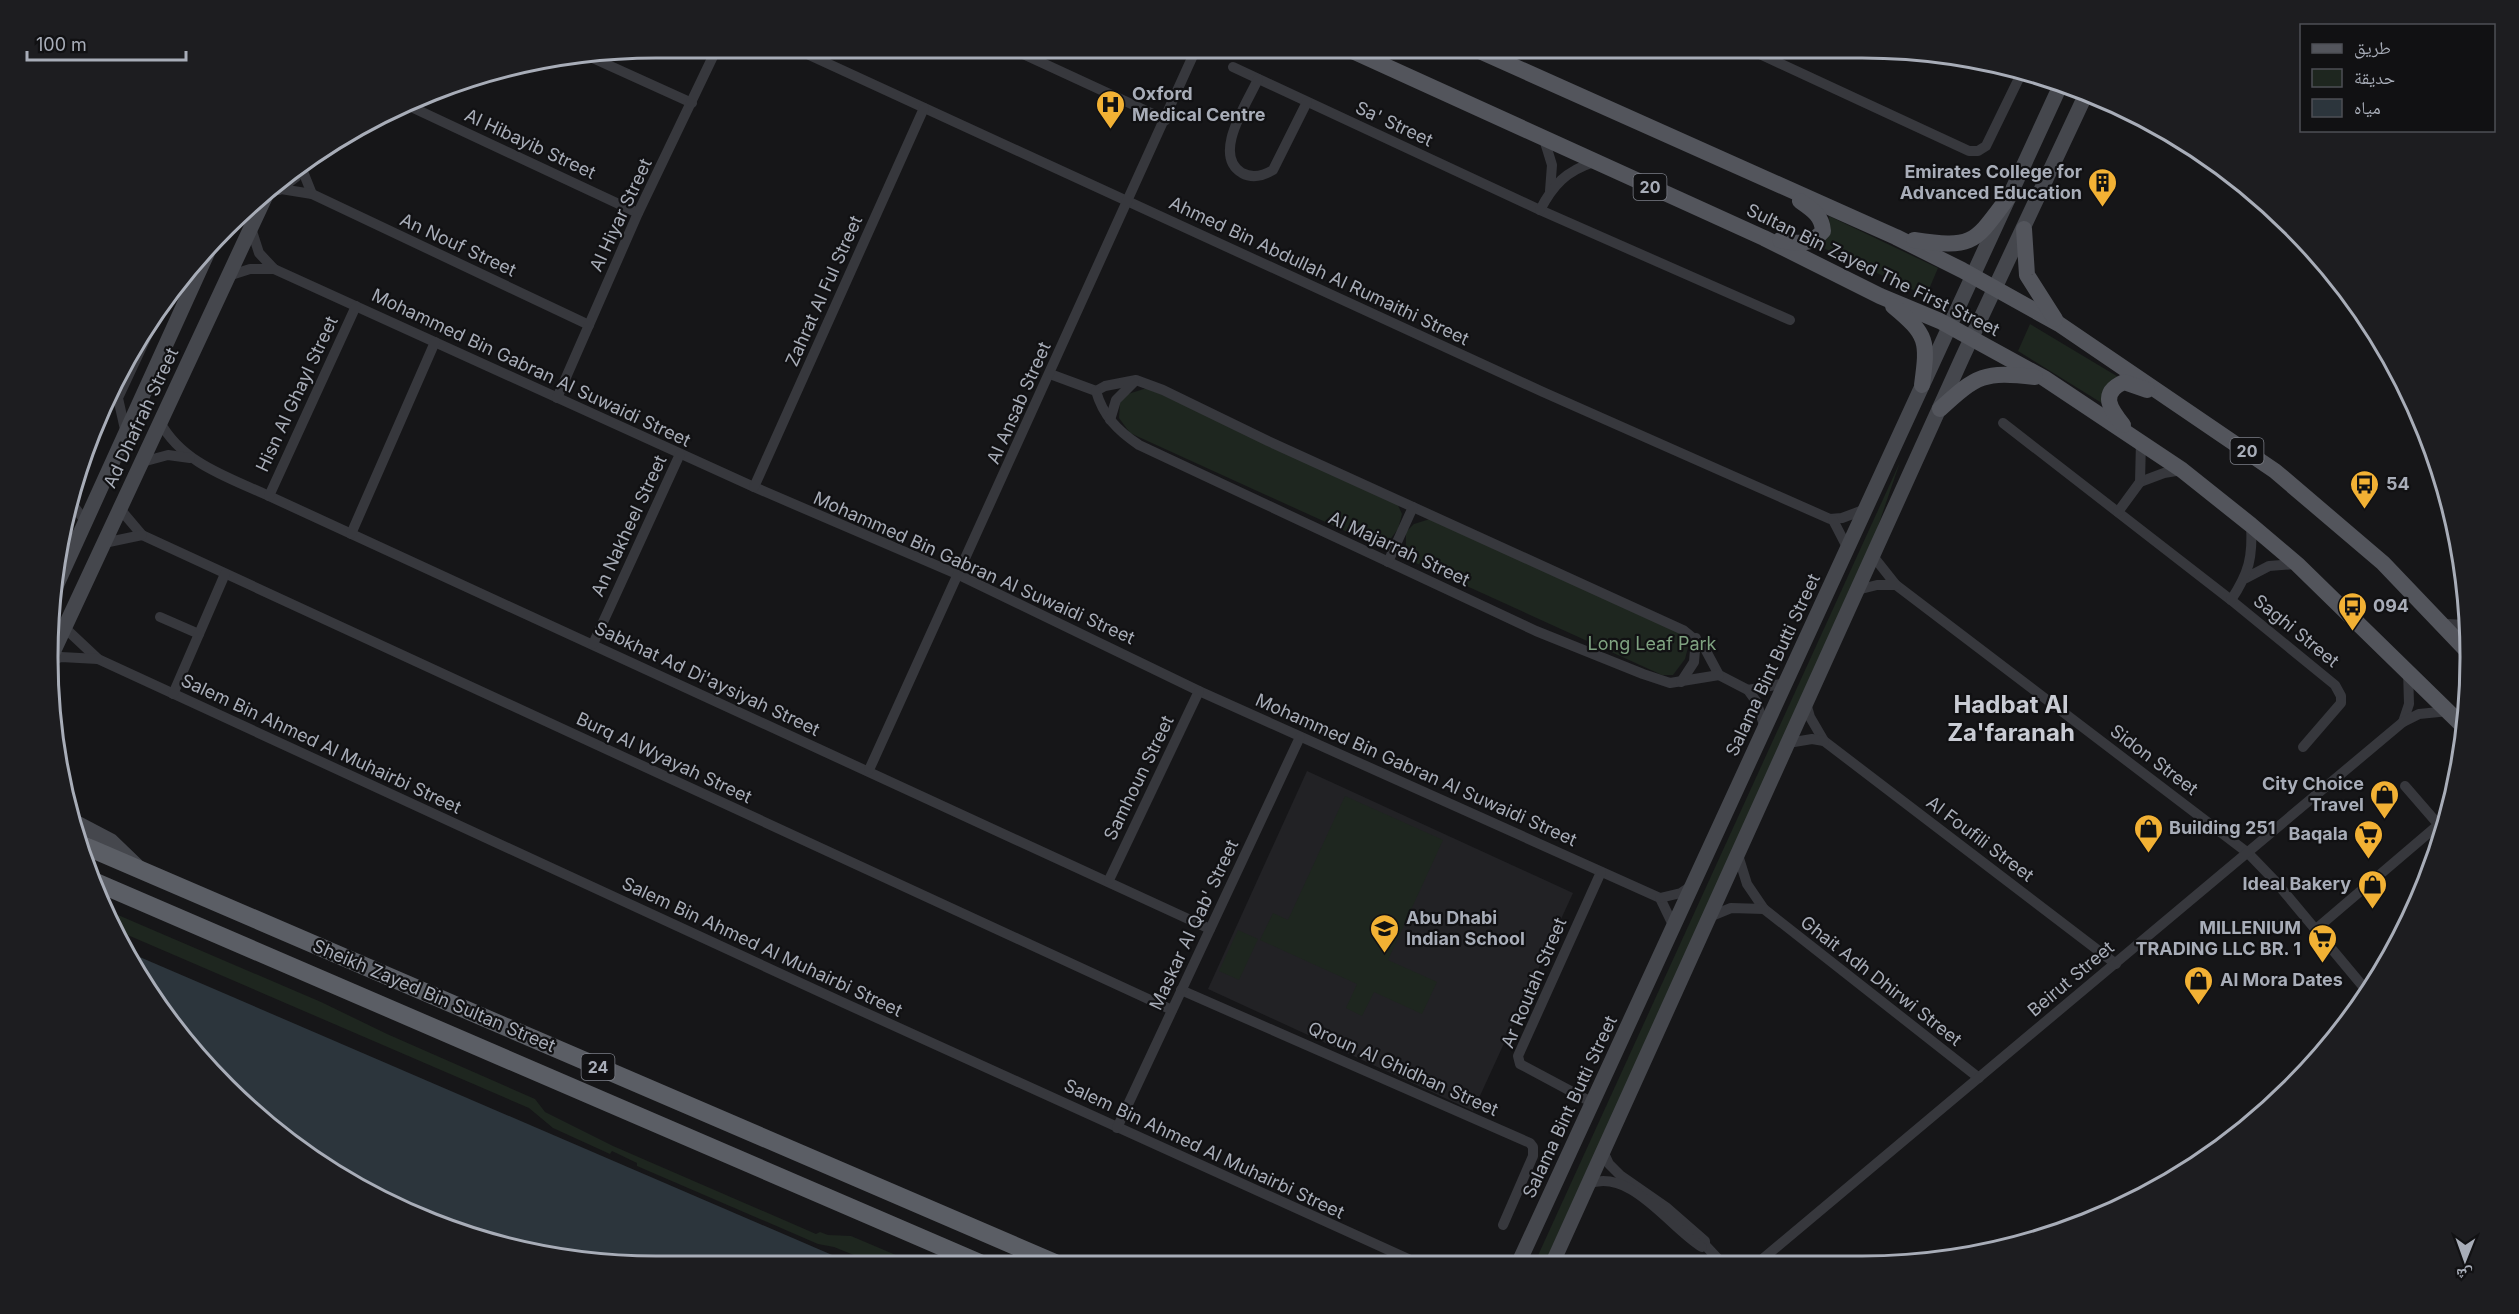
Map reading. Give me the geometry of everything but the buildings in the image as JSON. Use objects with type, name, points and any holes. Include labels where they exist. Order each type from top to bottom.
[{"type":"highway","name":"Sheikh Zayed Bin Sultan Street","points":[[90,848],[1039,1256]]},
{"type":"highway","name":"Sheikh Zayed Bin Sultan Street","points":[[104,886],[963,1256]]},
{"type":"main road","name":"Sultan Bin Zayed The First Street","points":[[1370,59],[1764,238],[1880,296],[1951,326],[2044,378],[2182,470],[2251,525],[2297,564],[2457,719]]},
{"type":"main road","name":"Sultan Bin Zayed The First Street","points":[[1503,59],[1896,237],[2060,324],[2276,471],[2340,524],[2446,626],[2460,642]]},
{"type":"main road","name":"Salama Bint Butti Street","points":[[1522,1256],[1951,326],[2054,90]]},
{"type":"main road","points":[[1556,1256],[1971,338],[1997,289],[2083,101]]},
{"type":"main road","points":[[1764,176],[1817,214],[1823,222],[1823,231],[1816,240],[1805,243],[1764,238]]},
{"type":"main road","points":[[1896,237],[1950,245],[1965,244],[1981,234],[2010,195]]},
{"type":"main road","name":"Ad Dhafrah Street","points":[[59,641],[228,276],[264,205]]},
{"type":"main road","points":[[2024,229],[2027,275],[2060,324]]},
{"type":"main road","name":"Ad Dhafrah Street","points":[[66,565],[199,272]]},
{"type":"main road","points":[[1880,296],[1917,328],[1925,341],[1926,354],[1922,385]]},
{"type":"main road","points":[[1940,409],[1965,386],[1982,376],[2000,373],[2044,378]]},
{"type":"main road","points":[[2135,437],[2110,406],[2109,395],[2114,387],[2124,382],[2134,384],[2178,403]]},
{"type":"main road","points":[[83,826],[111,841],[141,870]]},
{"type":"street","name":"Al Hiyar Street","points":[[557,398],[638,213],[712,59]]},
{"type":"street","name":"Ahmed Bin Abdullah Al Rumaithi Street","points":[[818,59],[1543,392],[1833,520]]},
{"type":"street","points":[[1034,59],[1166,120]]},
{"type":"street","name":"Al Ansab Street","points":[[869,770],[1192,59]]},
{"type":"street","points":[[1771,59],[1969,151],[1978,151],[1986,146],[2018,79]]},
{"type":"street","points":[[601,62],[692,103]]},
{"type":"street","name":"Sa' Street","points":[[1233,67],[1540,210],[1790,320]]},
{"type":"street","points":[[1258,79],[1228,146],[1232,164],[1246,175],[1256,177],[1273,170],[1307,102]]},
{"type":"street","name":"Zahrat Al Ful Street","points":[[753,488],[924,108]]},
{"type":"street","name":"Al Hibayib Street","points":[[416,109],[638,213]]},
{"type":"street","points":[[1545,139],[1552,165],[1550,191]]},
{"type":"street","points":[[1540,210],[1550,191],[1567,173],[1594,162]]},
{"type":"street","points":[[306,172],[312,194]]},
{"type":"street","name":"An Nouf Street","points":[[280,192],[312,194],[589,325]]},
{"type":"street","name":"Mohammed Bin Gabran Al Suwaidi Street","points":[[251,228],[259,253],[274,269],[753,488],[958,575],[1199,691],[1660,898]]},
{"type":"street","name":"Mohammed Bin Gabran Al Suwaidi Street","points":[[228,276],[250,269],[274,269]]},
{"type":"street","name":"Hisn Al Ghayl Street","points":[[269,496],[356,306]]},
{"type":"street","points":[[351,534],[435,342]]},
{"type":"street","points":[[1050,374],[1096,391],[1105,386],[1137,380],[1163,390],[1268,441],[1683,630],[1696,638],[1719,675],[1748,690],[1756,701],[1765,728]]},
{"type":"street","points":[[1110,420],[1113,406],[1120,394],[1137,380]]},
{"type":"street","name":"Al Majarrah Street","points":[[1096,391],[1110,420],[1121,433],[1139,445],[1536,631],[1670,683],[1719,675]]},
{"type":"street","name":"Ad Dhafrah Street","points":[[115,404],[126,434]]},
{"type":"street","name":"Sabkhat Ad Di'aysiyah Street","points":[[160,422],[174,445],[190,458],[1210,929]]},
{"type":"street","name":"Saghi Street","points":[[2003,423],[2329,678],[2340,692],[2341,703],[2303,747]]},
{"type":"street","points":[[2135,437],[2140,482]]},
{"type":"street","name":"An Nakheel Street","points":[[593,644],[680,454]]},
{"type":"street","name":"Sabkhat Ad Di'aysiyah Street","points":[[142,462],[168,455],[190,458]]},
{"type":"street","points":[[2118,512],[2140,482],[2164,473],[2182,470]]},
{"type":"street","points":[[79,501],[94,502]]},
{"type":"street","points":[[1388,562],[1413,507]]},
{"type":"street","name":"Burq Al Wyayah Street","points":[[120,508],[142,535],[1172,1010]]},
{"type":"street","points":[[1848,549],[1833,520],[1866,509]]},
{"type":"street","points":[[77,510],[86,522]]},
{"type":"street","name":"Saghi Street","points":[[2231,600],[2246,578],[2252,548],[2251,525]]},
{"type":"street","points":[[104,543],[142,535]]},
{"type":"street","name":"Sidon Street","points":[[1873,556],[1896,585],[2248,853],[2316,929],[2363,986]]},
{"type":"street","name":"Saghi Street","points":[[2246,578],[2269,566],[2297,564]]},
{"type":"street","points":[[173,694],[225,574]]},
{"type":"street","points":[[1857,590],[1876,585],[1896,585]]},
{"type":"street","points":[[160,617],[199,634]]},
{"type":"street","points":[[2446,626],[2459,627]]},
{"type":"street","name":"Salem Bin Ahmed Al Muhairbi Street","points":[[65,628],[98,659],[1117,1128],[1402,1256]]},
{"type":"street","points":[[1681,682],[1694,662],[1696,638]]},
{"type":"street","name":"Salem Bin Ahmed Al Muhairbi Street","points":[[58,658],[98,659]]},
{"type":"street","points":[[2403,722],[2409,705],[2408,670]]},
{"type":"street","points":[[1748,690],[1786,683]]},
{"type":"street","name":"Samhoun Street","points":[[1108,880],[1199,691]]},
{"type":"street","name":"Al Foufili Street","points":[[1806,703],[1810,717],[1824,741],[2115,964]]},
{"type":"street","name":"Beirut Street","points":[[1766,1256],[2403,722],[2419,714],[2449,711]]},
{"type":"street","name":"Maskar Al Qab' Street","points":[[1117,1128],[1300,737]]},
{"type":"street","points":[[1788,743],[1812,739],[1824,741]]},
{"type":"street","points":[[2405,786],[2437,823]]},
{"type":"street","points":[[2316,929],[2433,834]]},
{"type":"street","name":"Ghait Adh Dhirwi Street","points":[[1737,855],[1747,884],[1764,909],[1979,1078]]},
{"type":"street","name":"Ar Routah Street","points":[[1593,1103],[1520,1064],[1518,1059],[1601,872]]},
{"type":"street","points":[[1674,927],[1660,898],[1681,893],[1694,885]]},
{"type":"street","points":[[1709,917],[1731,908],[1764,909]]},
{"type":"street","name":"Qroun Al Ghidhan Street","points":[[1181,990],[1530,1143],[1533,1156],[1503,1225]]},
{"type":"street","points":[[1603,1151],[1614,1170],[1686,1223],[1706,1241],[1705,1245],[1715,1256]]},
{"type":"street","points":[[1588,1184],[1605,1180],[1622,1185],[1662,1213],[1700,1246],[1705,1245]]},
{"type":"shaded area","name":"Abu Dhabi Indian School","points":[[1307,771],[1573,893],[1473,1111],[1208,989]]},
{"type":"green space","points":[[1829,216],[1938,268],[1926,296],[1819,246],[1830,234]]},
{"type":"green space","points":[[2030,324],[2120,378],[2105,405],[2018,351]]},
{"type":"green space","points":[[1147,388],[1396,501],[1402,514],[1398,529],[1386,545],[1376,545],[1130,433],[1119,418],[1120,402],[1128,394]]},
{"type":"green space","points":[[1900,462],[1875,535],[1801,706],[1548,1256],[1538,1256]]},
{"type":"green space","name":"Long Leaf Park","points":[[1433,518],[1682,631],[1689,644],[1685,659],[1673,675],[1662,675],[1416,563],[1406,548],[1406,532],[1414,524]]},
{"type":"green space","points":[[1345,796],[1443,840],[1388,960],[1437,982],[1422,1014],[1374,992],[1362,1016],[1346,1008],[1357,984],[1260,940],[1273,913],[1288,920]]},
{"type":"green space","points":[[117,914],[321,1002],[387,1034],[535,1099],[545,1112],[613,1146],[816,1234],[820,1232],[828,1235],[851,1236],[898,1256],[856,1256],[834,1247],[818,1244],[637,1166],[637,1163],[612,1151],[610,1154],[553,1128],[529,1108],[127,935]]},
{"type":"green space","points":[[1238,930],[1258,939],[1239,980],[1219,971]]},
{"type":"water","points":[[140,957],[834,1256],[657,1256],[579,1250],[502,1235],[428,1210],[392,1194],[324,1155],[262,1107],[207,1052],[159,990]]},
{"type":"place","name":"Oxford Medical Centre","points":[[1111,130]]},
{"type":"place","name":"Emirates College for Advanced Education","points":[[2103,208]]},
{"type":"place","name":"54","points":[[2365,510]]},
{"type":"place","name":"094","points":[[2352,632]]},
{"type":"place","name":"City Choice Travel","points":[[2385,820]]},
{"type":"place","name":"Building 251","points":[[2148,854]]},
{"type":"place","name":"Baqala","points":[[2369,860]]},
{"type":"place","name":"Ideal Bakery","points":[[2372,910]]},
{"type":"place","name":"Abu Dhabi Indian School","points":[[1385,954]]},
{"type":"place","name":"MILLENIUM TRADING LLC BR. 1","points":[[2322,964]]},
{"type":"place","name":"Al Mora Dates","points":[[2199,1006]]},
{"type":"district","name":"Hadbat Al Za'faranah","points":[[2011,719]]}]
